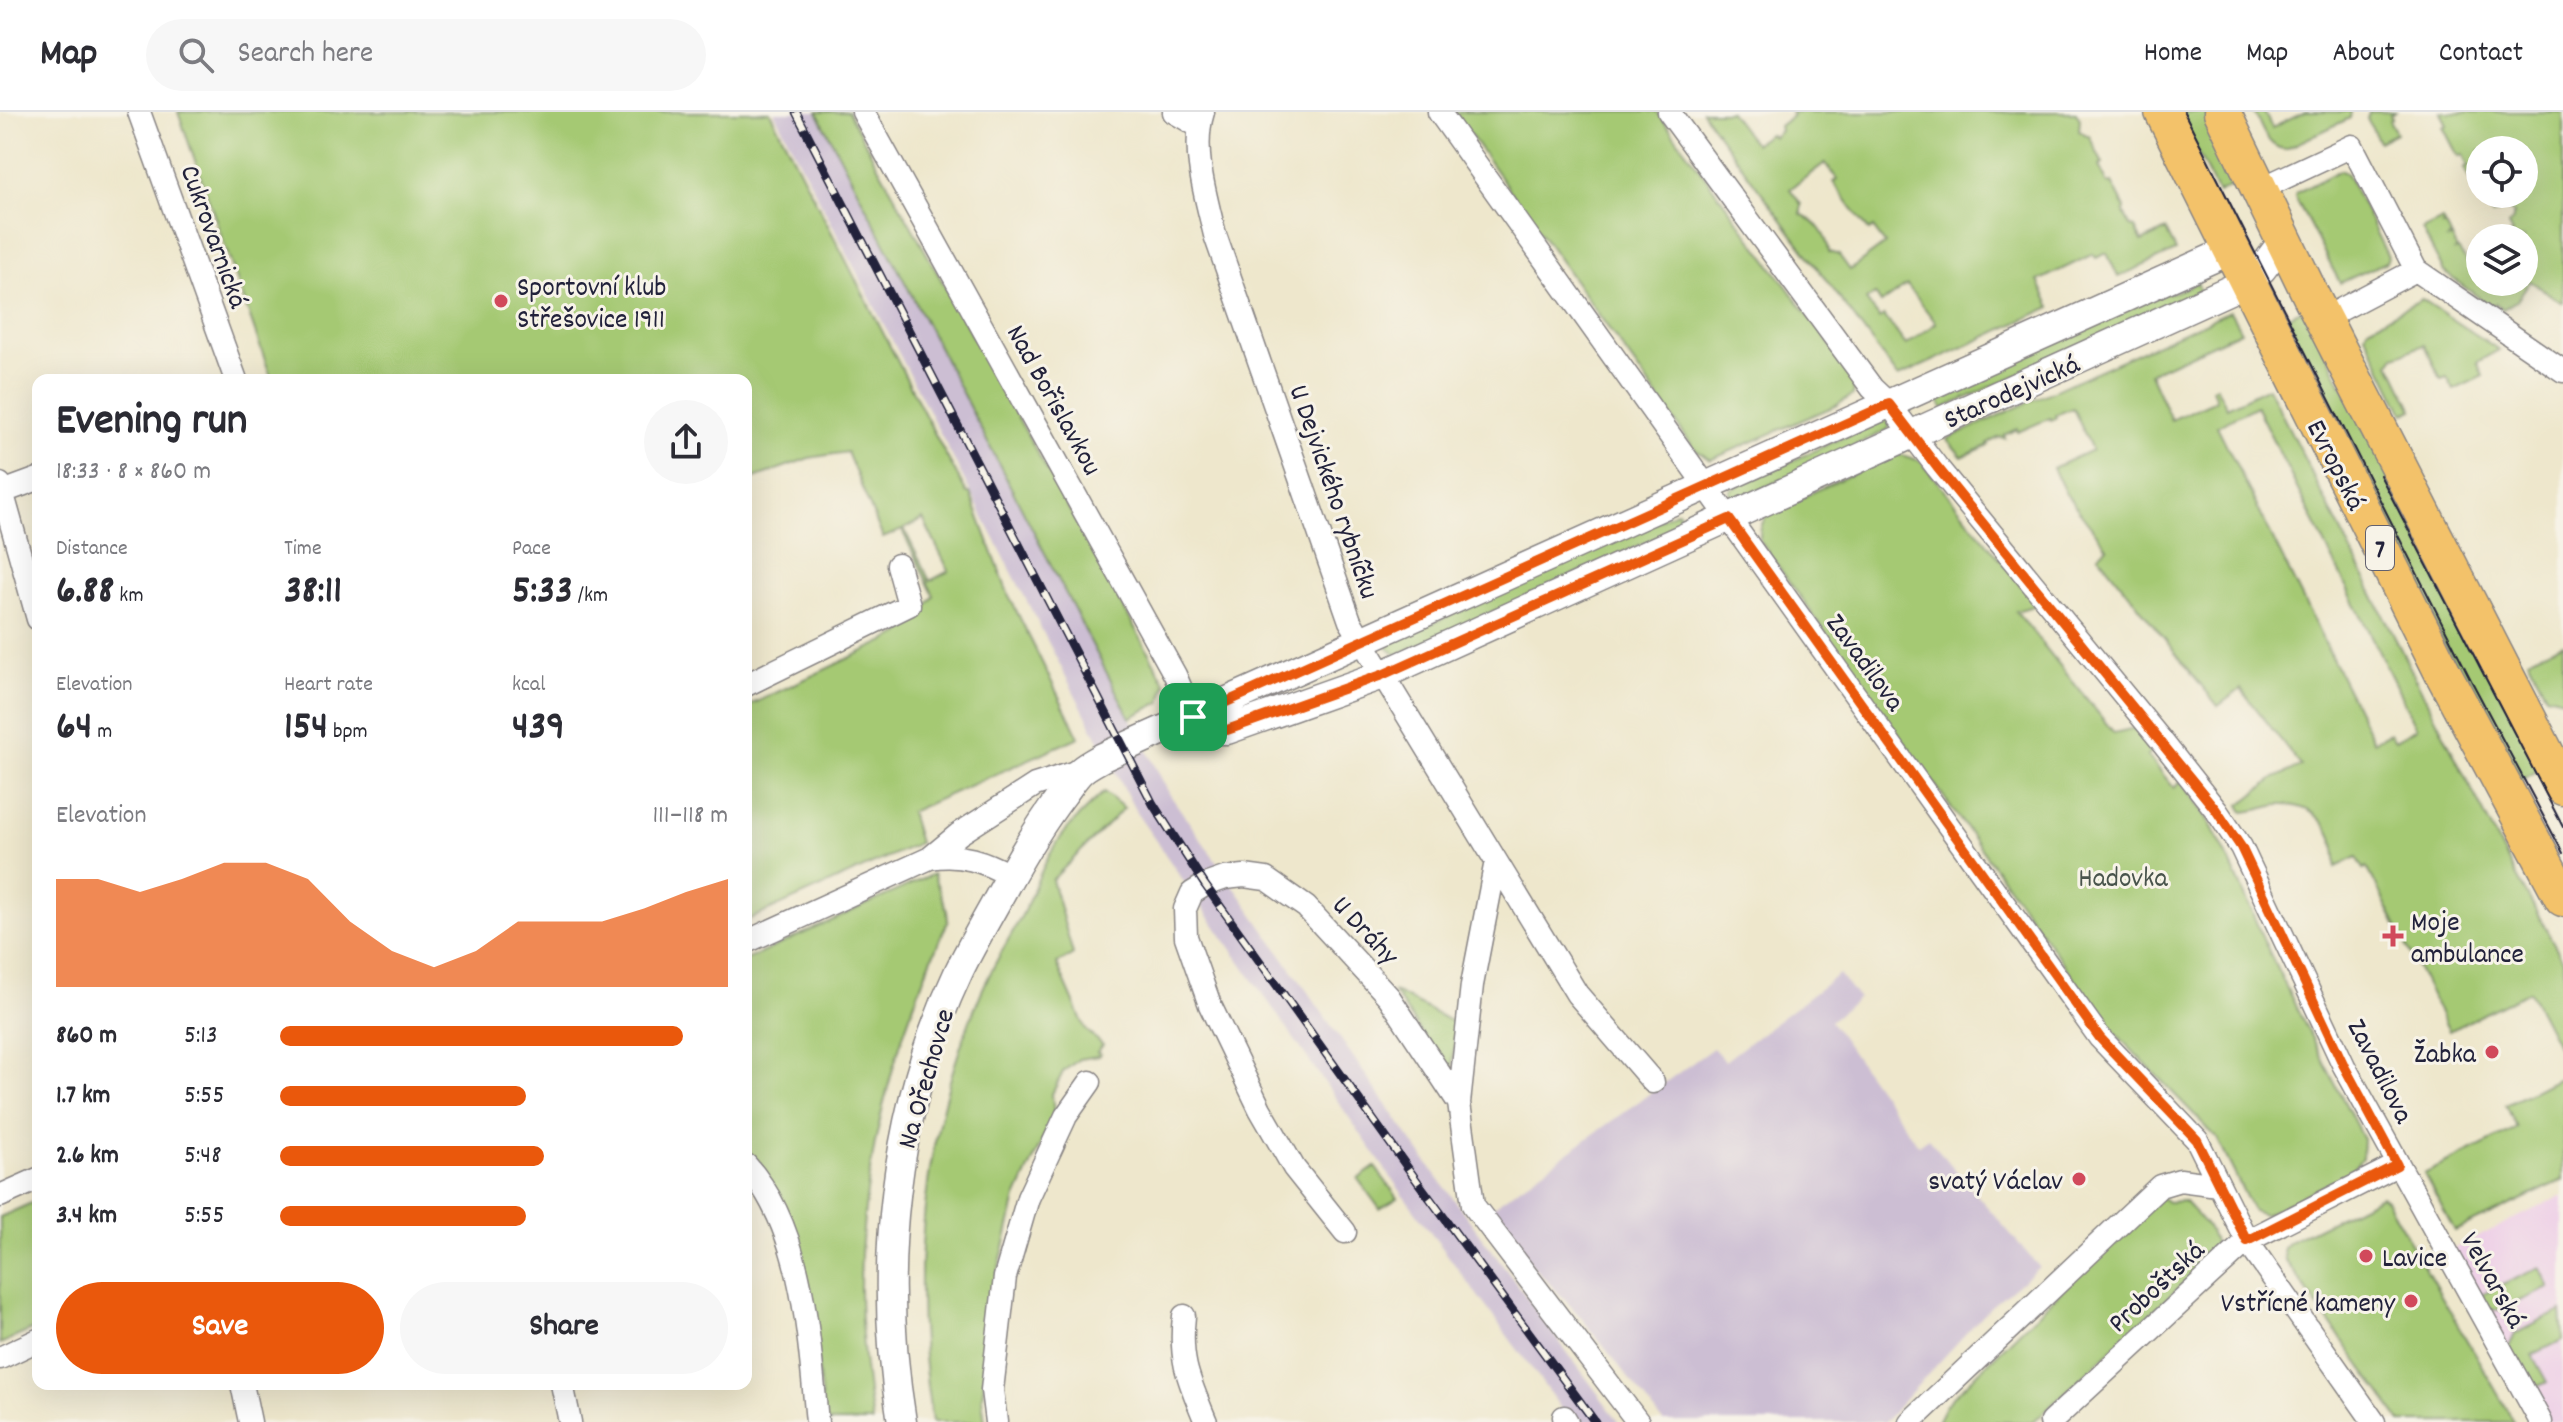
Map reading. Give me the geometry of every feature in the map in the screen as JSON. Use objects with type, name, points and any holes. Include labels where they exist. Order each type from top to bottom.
[{"type":"main road","name":"Evropská","points":[[2163,112],[2443,673],[2563,898]]},
{"type":"main road","name":"Evropská","points":[[2222,112],[2323,319],[2563,787]]},
{"type":"street","name":"Cukrovarnická","points":[[139,112],[234,374]]},
{"type":"street","name":"Nad Bořislavkou","points":[[863,112],[1175,675],[1193,717]]},
{"type":"street","points":[[1174,112],[1200,119]]},
{"type":"street","name":"Zavadilova","points":[[1439,112],[2100,1038],[2197,1140],[2247,1241]]},
{"type":"street","name":"Zavadilova","points":[[1669,112],[1872,388],[1889,404],[2216,810],[2241,847],[2344,1066],[2397,1165]]},
{"type":"street","name":"U Dejvického rybníčku","points":[[1200,119],[1202,175],[1215,235],[1342,600],[1361,641],[1577,994],[1653,1082]]},
{"type":"street","points":[[2258,190],[2352,146],[2416,270],[2563,371]]},
{"type":"street","name":"Starodejvická","points":[[1193,717],[1217,730],[1227,730],[1382,675],[2247,282],[2262,269],[2284,240]]},
{"type":"street","name":"Starodejvická","points":[[930,858],[959,834],[1035,785],[1082,770],[1103,757],[2231,250]]},
{"type":"street","points":[[2323,319],[2416,270]]},
{"type":"street","points":[[32,481],[1,490],[32,598]]},
{"type":"street","points":[[752,682],[909,605],[898,565]]},
{"type":"street","name":"Na Ořechovce","points":[[902,1422],[893,1359],[891,1268],[898,1174],[916,1086],[959,970],[1028,844],[1082,770]]},
{"type":"street","name":"Starodejvická","points":[[752,939],[930,858],[953,854],[969,857],[1011,876]]},
{"type":"street","points":[[1459,1103],[1472,985],[1496,861]]},
{"type":"street","name":"U Dráhy","points":[[1345,1232],[1294,1168],[1260,1109],[1210,1005],[1186,937],[1185,909],[1192,893],[1205,885],[1244,876],[1266,879],[1306,907],[1389,997],[1459,1103],[1473,1205],[1638,1422]]},
{"type":"street","points":[[996,1422],[992,1390],[1005,1277],[1028,1198],[1066,1116],[1090,1082]]},
{"type":"street","name":"Proboštská","points":[[2051,1422],[2247,1241],[2397,1165]]},
{"type":"street","name":"Velvarská","points":[[2397,1165],[2541,1422]]},
{"type":"street","points":[[752,1174],[782,1224],[800,1286],[817,1422]]},
{"type":"street","points":[[1910,1422],[2160,1186],[2180,1180],[2218,1185]]},
{"type":"street","points":[[0,1196],[32,1182]]},
{"type":"street","points":[[2247,1241],[2374,1422]]},
{"type":"street","points":[[1184,1316],[1181,1346],[1206,1422]]},
{"type":"street","points":[[0,1358],[32,1343]]},
{"type":"street","points":[[243,1390],[250,1422]]},
{"type":"street","points":[[563,1390],[570,1422]]},
{"type":"shaded area","points":[[774,112],[817,112],[1170,795],[1435,1174],[1619,1422],[1571,1422],[1404,1196],[1137,814]]},
{"type":"shaded area","points":[[1839,974],[1858,998],[1830,1021],[1918,1145],[1928,1138],[2039,1267],[1991,1306],[1884,1422],[1663,1422],[1580,1316],[1522,1254],[1491,1208],[1713,1048],[1725,1061]]},
{"type":"shaded area","points":[[2563,1195],[2563,1422],[2549,1422],[2453,1249]]},
{"type":"green space","points":[[178,112],[770,112],[942,448],[967,493],[970,493],[1009,596],[1079,737],[910,812],[919,843],[752,918],[752,704],[900,634],[918,618],[934,596],[902,530],[883,538],[847,452],[809,458],[752,479],[752,374],[270,374]],"holes":[[[923,519],[949,571],[930,581],[904,529]]]},
{"type":"green space","points":[[817,112],[848,112],[1166,684],[1161,702],[1130,718]]},
{"type":"green space","points":[[1454,112],[1657,112],[1851,373],[1853,395],[1837,405],[1710,460],[1694,448]]},
{"type":"green space","points":[[1702,112],[1730,112],[1754,144],[1780,131],[1779,126],[1793,115],[1791,112],[2076,112],[2080,119],[2079,131],[2089,136],[2103,164],[2099,166],[2108,184],[2112,183],[2130,226],[2135,228],[2142,242],[2166,230],[2176,251],[2118,277],[2107,253],[2096,258],[2093,254],[2038,281],[2051,307],[1898,377]],"holes":[[[1825,163],[1837,179],[1833,182],[1869,231],[1873,228],[1885,244],[1850,270],[1839,255],[1829,252],[1823,234],[1801,214],[1801,204],[1790,189]],[[1907,285],[1936,323],[1906,345],[1884,316],[1880,319],[1866,300],[1875,294],[1881,303]]]},
{"type":"green space","points":[[2177,112],[2207,112],[2239,182],[2218,193]]},
{"type":"green space","points":[[2254,112],[2264,112],[2272,128],[2305,112],[2351,112],[2350,118],[2286,149],[2270,141]]},
{"type":"green space","points":[[2369,112],[2395,112],[2389,120],[2396,133],[2379,142],[2367,119]]},
{"type":"green space","points":[[2441,112],[2563,112],[2563,303],[2538,286],[2538,224],[2510,224],[2513,214],[2506,209],[2492,215],[2488,208],[2538,208],[2538,136],[2466,136],[2466,162],[2463,155],[2458,156],[2443,127],[2447,125]]},
{"type":"green space","points":[[2340,170],[2346,172],[2388,257],[2386,262],[2340,283],[2295,197],[2296,193]]},
{"type":"green space","points":[[2442,220],[2442,226],[2446,226],[2451,236],[2448,239],[2452,238],[2457,248],[2455,251],[2458,250],[2466,261],[2466,288],[2444,272],[2422,230]]},
{"type":"green space","points":[[2197,282],[2200,291],[1943,409],[1935,394],[2155,294],[2175,292]]},
{"type":"green space","points":[[2477,296],[2520,296],[2503,309],[2495,304],[2492,307]]},
{"type":"green space","points":[[2422,299],[2499,350],[2477,362],[2483,376],[2454,390],[2447,377],[2441,379],[2424,345],[2395,356],[2390,363],[2413,410],[2404,414],[2365,334],[2367,328]]},
{"type":"green space","points":[[2303,309],[2540,769],[2515,784],[2281,320]]},
{"type":"green space","points":[[2230,311],[2241,331],[2150,373],[2171,420],[2216,400],[2212,388],[2216,386],[2227,407],[2268,387],[2507,859],[2563,960],[2563,1057],[2529,991],[2449,1031],[2367,867],[2364,869],[2357,857],[2336,867],[2336,854],[2329,832],[2323,822],[2305,809],[2280,805],[2244,812],[2240,805],[2275,778],[2301,766],[2241,689],[2218,706],[2098,555],[2107,547],[2066,494],[2053,468],[2092,450],[2073,408],[2055,415],[2056,418],[2051,420],[2018,432],[2017,429],[2004,435],[2005,438],[2000,437],[1962,457],[1947,439]],"holes":[[[2256,406],[2417,728],[2395,740],[2390,733],[2373,741],[2217,426]]]},
{"type":"green space","points":[[1884,418],[1890,424],[1888,430],[1738,500],[1731,499],[1730,490]]},
{"type":"green space","name":"Hadovka","points":[[1893,455],[1921,461],[2037,605],[2016,611],[2114,733],[2135,728],[2153,749],[2147,755],[2174,788],[2181,781],[2208,819],[2277,969],[2363,1139],[2362,1158],[2349,1173],[2264,1215],[2253,1211],[2217,1138],[2096,1009],[1760,541],[1762,525],[1770,512]]},
{"type":"green space","points":[[1678,511],[1687,524],[1396,655],[1388,648],[1389,643]]},
{"type":"green space","points":[[2563,643],[2563,699],[2546,695],[2528,659]]},
{"type":"green space","points":[[1104,792],[1124,808],[1052,880],[1073,954],[1057,964],[1086,1030],[1103,1045],[1097,1052],[1100,1054],[1098,1056],[1079,1059],[1063,1072],[1052,1094],[1054,1114],[1016,1198],[997,1276],[982,1398],[985,1422],[932,1422],[921,1311],[921,1257],[933,1151],[945,1098],[981,993],[1047,859],[1069,827]]},
{"type":"green space","points":[[933,874],[947,911],[948,921],[897,1054],[874,1146],[867,1193],[860,1305],[872,1422],[824,1422],[813,1320],[752,1169],[752,957]]},
{"type":"green space","points":[[1393,991],[1456,1024],[1452,1072],[1449,1074]]},
{"type":"green space","points":[[2563,1076],[2563,1180],[2455,1231],[2424,1174],[2517,1128],[2506,1105]]},
{"type":"green space","points":[[1375,1167],[1398,1198],[1380,1209],[1358,1179]]},
{"type":"green space","points":[[2381,1196],[2514,1422],[2401,1422],[2285,1260],[2283,1248],[2289,1242]]},
{"type":"green space","points":[[2161,1197],[2167,1202],[2184,1201],[2210,1231],[2213,1251],[2218,1256],[2202,1266],[2033,1422],[1937,1422],[1946,1404]]},
{"type":"green space","points":[[32,1203],[32,1330],[0,1344],[0,1217]]},
{"type":"green space","points":[[2540,1267],[2550,1288],[2499,1310],[2490,1310],[2479,1296]]},
{"type":"green space","points":[[2561,1311],[2563,1340],[2532,1355],[2547,1382],[2531,1390],[2508,1349],[2515,1334]]},
{"type":"tram line","points":[[2184,112],[2471,680],[2563,853]]},
{"type":"tram line","points":[[2380,475],[2563,827]]},
{"type":"railway","points":[[796,112],[1153,804],[1205,885],[1595,1422]]},
{"type":"place","name":"Sportovní klub Střešovice 1911","points":[[501,301]]},
{"type":"place","name":"Moje ambulance","points":[[2393,936]]},
{"type":"place","name":"Žabka","points":[[2492,1052]]},
{"type":"place","name":"svatý Václav","points":[[2079,1179]]},
{"type":"place","name":"Lavice","points":[[2366,1256]]},
{"type":"place","name":"Vstřícné kameny","points":[[2411,1301]]},
{"type":"route","points":[[1889,404],[2216,810],[2241,847],[2344,1066],[2397,1165],[2247,1241],[2197,1140],[2100,1038],[1729,519],[1382,675],[1227,730],[1217,730],[1193,717],[1889,404]]}]
